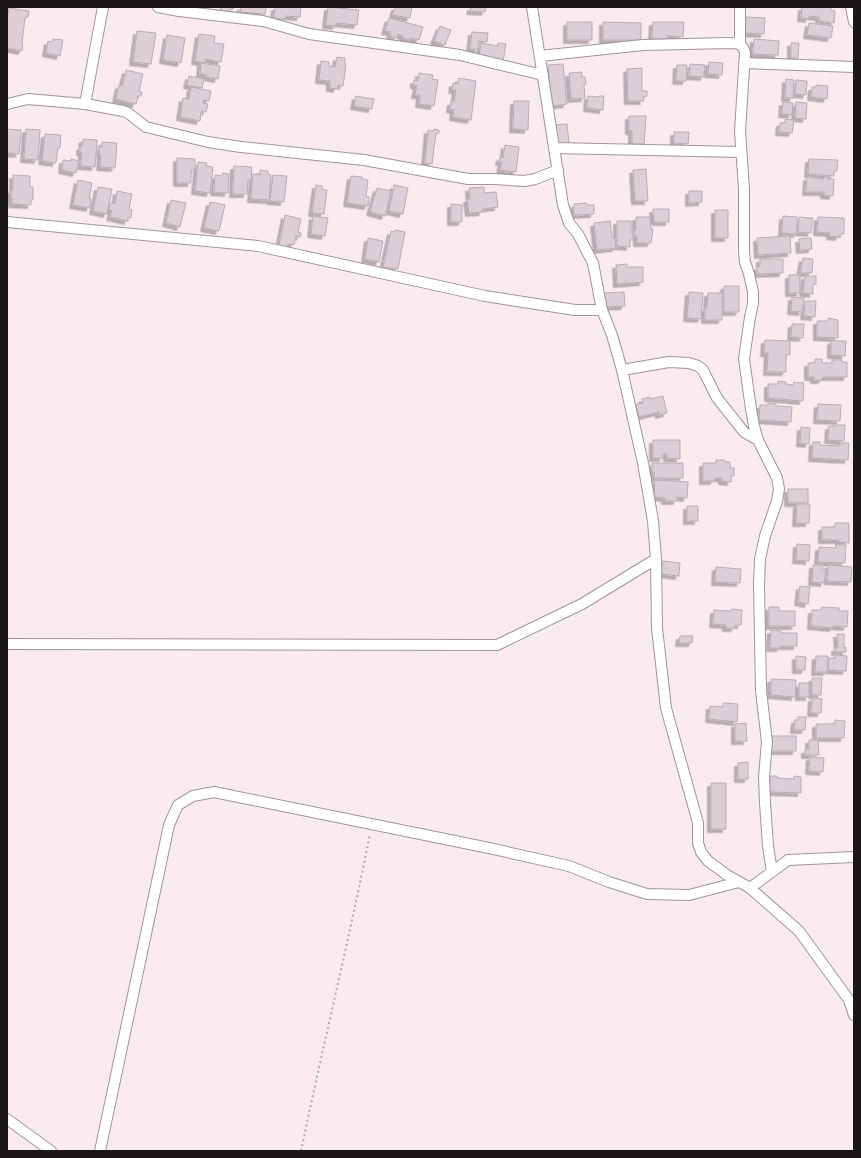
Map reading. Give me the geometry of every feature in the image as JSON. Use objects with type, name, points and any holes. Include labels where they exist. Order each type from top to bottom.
[{"type":"street","points":[[85,104],[103,7]]},
{"type":"street","points":[[158,7],[263,21],[309,34],[460,55],[543,75]]},
{"type":"street","points":[[532,7],[563,205],[569,223],[578,234],[593,263],[602,310],[612,335],[622,370],[643,463],[653,521],[656,559],[657,628],[666,708],[698,823],[698,843],[701,852],[708,861],[727,875],[750,888],[799,931],[849,1000],[854,1015]]},
{"type":"street","points":[[740,7],[740,44]]},
{"type":"street","points":[[851,7],[854,22]]},
{"type":"street","points":[[540,56],[643,45],[740,44],[744,47],[745,62],[740,130],[744,189],[744,252],[745,262],[753,292],[753,303],[744,359],[752,415],[758,440],[776,478],[779,489],[777,501],[765,536],[760,559],[759,584],[762,691],[767,742],[764,777],[765,802],[768,846],[772,872]]},
{"type":"street","points":[[745,62],[854,67]]},
{"type":"street","points":[[7,104],[28,99],[85,104],[123,111],[128,113],[146,127],[208,142],[364,160],[468,179],[524,181],[535,179],[558,170]]},
{"type":"street","points":[[554,148],[742,152]]},
{"type":"street","points":[[7,222],[258,246],[485,296],[575,310],[602,310]]},
{"type":"street","points":[[622,370],[669,362],[689,363],[698,366],[703,370],[717,398],[744,432],[758,440]]},
{"type":"street","points":[[7,644],[498,645],[582,604],[656,559]]},
{"type":"street","points":[[100,1151],[169,825],[178,805],[193,796],[214,792],[489,848],[569,866],[609,882],[647,894],[689,895],[739,882]]},
{"type":"street","points":[[750,888],[788,860],[854,857]]},
{"type":"street","points":[[7,1119],[51,1151]]},
{"type":"path","points":[[301,1151],[325,1036],[349,938],[372,825]]},
{"type":"building","points":[[221,7],[233,7],[233,9],[231,9],[230,12],[220,11]]},
{"type":"building","points":[[241,7],[266,7],[265,14],[240,12]]},
{"type":"building","points":[[275,7],[301,7],[300,17],[285,16],[285,19],[274,18]]},
{"type":"building","points":[[328,7],[359,10],[357,25],[336,23],[336,26],[326,25]]},
{"type":"building","points":[[395,7],[412,7],[410,18],[393,15]]},
{"type":"building","points":[[471,7],[486,7],[485,12],[470,11]]},
{"type":"building","points":[[802,7],[831,7],[831,10],[835,11],[834,23],[819,21],[819,17],[809,16],[809,19],[801,18]]},
{"type":"building","points":[[9,8],[29,11],[28,17],[25,17],[22,51],[7,48],[7,19]]},
{"type":"building","points":[[746,17],[765,18],[764,34],[745,33]]},
{"type":"building","points":[[389,18],[423,27],[419,40],[403,38],[403,36],[398,34],[397,38],[390,36],[391,32],[385,31]]},
{"type":"building","points":[[567,22],[592,22],[592,40],[567,40]]},
{"type":"building","points":[[603,22],[641,23],[641,40],[603,40]]},
{"type":"building","points":[[653,22],[684,22],[683,37],[667,36],[667,39],[652,39]]},
{"type":"building","points":[[809,23],[833,26],[831,38],[807,35]]},
{"type":"building","points":[[440,26],[451,30],[445,45],[434,41]]},
{"type":"building","points":[[137,31],[156,33],[151,64],[133,62]]},
{"type":"building","points":[[472,32],[488,33],[487,42],[479,41],[478,49],[470,49]]},
{"type":"building","points":[[199,34],[215,36],[214,43],[224,44],[221,62],[205,59],[205,63],[195,61]]},
{"type":"building","points":[[167,35],[185,38],[181,63],[163,60]]},
{"type":"building","points":[[53,39],[63,40],[60,56],[46,53],[48,41],[52,42]]},
{"type":"building","points":[[754,39],[779,41],[778,55],[753,54]]},
{"type":"building","points":[[481,43],[498,46],[498,43],[506,44],[503,61],[479,57]]},
{"type":"building","points":[[791,43],[799,43],[798,58],[791,58]]},
{"type":"building","points":[[337,57],[345,58],[346,65],[343,86],[338,85],[337,89],[330,88],[330,81],[319,80],[321,61],[329,62],[329,66],[335,67]]},
{"type":"building","points":[[709,62],[723,63],[722,75],[708,74]]},
{"type":"building","points":[[201,63],[220,66],[218,79],[206,77],[207,75],[200,74]]},
{"type":"building","points":[[563,64],[567,104],[552,106],[548,65]]},
{"type":"building","points":[[690,64],[705,65],[704,77],[689,76]]},
{"type":"building","points":[[677,65],[687,65],[686,81],[676,81]]},
{"type":"building","points":[[642,68],[642,91],[647,91],[647,96],[643,97],[644,101],[628,101],[627,69]]},
{"type":"building","points":[[126,70],[143,74],[139,91],[142,92],[141,96],[138,96],[136,104],[116,99],[119,85],[122,86]]},
{"type":"building","points":[[582,72],[582,77],[585,77],[586,84],[584,85],[585,98],[571,99],[569,73]]},
{"type":"building","points":[[419,73],[433,75],[432,79],[438,80],[434,106],[419,104],[420,95],[415,95],[417,86],[414,85],[414,80],[418,81]]},
{"type":"building","points":[[189,76],[204,79],[202,88],[187,85]]},
{"type":"building","points":[[459,78],[476,81],[471,120],[453,117],[454,110],[450,109],[451,102],[454,102],[456,90],[452,90],[453,83],[458,84]]},
{"type":"building","points":[[786,79],[794,80],[793,98],[785,98]]},
{"type":"building","points":[[796,80],[807,81],[806,95],[795,94]]},
{"type":"building","points":[[816,85],[828,86],[827,99],[811,97],[812,87],[816,87]]},
{"type":"building","points":[[191,87],[211,91],[209,101],[204,100],[203,103],[208,104],[206,112],[201,111],[200,121],[180,117],[183,98],[189,99]]},
{"type":"building","points":[[356,96],[374,99],[372,109],[354,106]]},
{"type":"building","points":[[588,96],[604,96],[603,110],[587,108]]},
{"type":"building","points":[[514,101],[529,101],[528,130],[513,129]]},
{"type":"building","points":[[783,102],[793,103],[792,115],[782,114]]},
{"type":"building","points":[[796,102],[807,103],[806,119],[795,118]]},
{"type":"building","points":[[629,116],[646,116],[644,144],[632,144],[632,131],[629,131]]},
{"type":"building","points":[[785,119],[794,120],[792,133],[779,132],[780,123],[785,123]]},
{"type":"building","points":[[567,124],[569,143],[556,145],[554,125]]},
{"type":"building","points":[[7,129],[21,130],[19,154],[7,153]]},
{"type":"building","points":[[26,129],[40,130],[38,160],[24,159]]},
{"type":"building","points":[[434,129],[439,130],[439,133],[436,133],[432,164],[425,163],[428,130],[434,131]]},
{"type":"building","points":[[674,132],[689,132],[688,144],[674,143]]},
{"type":"building","points":[[45,134],[61,135],[60,148],[58,148],[56,163],[42,161]]},
{"type":"building","points":[[83,139],[97,140],[95,167],[81,166],[82,152],[80,152],[80,147],[82,147]]},
{"type":"building","points":[[102,142],[117,143],[115,168],[100,167],[101,155],[99,155],[99,147],[102,147]]},
{"type":"building","points":[[505,145],[519,147],[516,172],[500,170],[502,162],[499,162],[500,157],[503,158]]},
{"type":"building","points":[[177,158],[195,159],[195,170],[191,170],[191,183],[177,183]]},
{"type":"building","points":[[71,159],[79,161],[76,173],[62,170],[63,160],[71,161]]},
{"type":"building","points":[[809,159],[838,160],[837,171],[834,171],[834,176],[808,174]]},
{"type":"building","points":[[198,162],[207,163],[206,166],[213,167],[210,193],[195,191]]},
{"type":"building","points":[[234,166],[252,167],[251,180],[248,180],[247,194],[233,194]]},
{"type":"building","points":[[646,169],[648,201],[635,201],[633,170]]},
{"type":"building","points":[[260,170],[268,171],[268,174],[271,175],[269,200],[251,199],[253,174],[260,175]]},
{"type":"building","points":[[223,173],[229,174],[228,193],[214,192],[215,175],[222,176]]},
{"type":"building","points":[[13,175],[30,176],[30,187],[33,187],[33,200],[31,200],[31,205],[12,204],[11,190],[13,190]]},
{"type":"building","points":[[273,175],[287,176],[284,202],[270,201]]},
{"type":"building","points":[[351,176],[362,177],[362,179],[368,180],[366,196],[369,197],[368,206],[347,203]]},
{"type":"building","points":[[807,177],[824,179],[824,177],[828,177],[827,179],[834,179],[833,196],[824,195],[824,192],[806,192]]},
{"type":"building","points":[[78,180],[92,183],[89,199],[91,199],[90,208],[73,205]]},
{"type":"building","points":[[316,185],[322,186],[322,189],[327,190],[324,214],[312,213]]},
{"type":"building","points":[[394,185],[408,188],[403,214],[389,211]]},
{"type":"building","points":[[98,187],[112,189],[107,214],[93,211]]},
{"type":"building","points":[[484,187],[484,193],[496,192],[498,207],[482,209],[483,212],[469,213],[467,199],[470,199],[469,188]]},
{"type":"building","points":[[377,188],[391,191],[385,216],[370,212]]},
{"type":"building","points":[[117,191],[132,194],[129,209],[132,210],[131,218],[128,217],[128,221],[110,217],[112,211],[109,210],[110,203],[115,204]]},
{"type":"building","points":[[689,191],[702,191],[702,202],[689,203]]},
{"type":"building","points":[[171,200],[186,203],[180,227],[166,223]]},
{"type":"building","points":[[210,202],[225,205],[219,231],[204,228]]},
{"type":"building","points":[[586,203],[587,205],[594,205],[594,214],[574,215],[574,204]]},
{"type":"building","points":[[451,204],[462,205],[462,222],[451,222]]},
{"type":"building","points":[[653,209],[669,209],[669,222],[654,222]]},
{"type":"building","points":[[715,210],[728,210],[728,238],[715,238]]},
{"type":"building","points":[[285,215],[301,219],[298,232],[301,233],[300,237],[296,236],[294,245],[288,244],[288,247],[279,245]]},
{"type":"building","points":[[313,216],[328,218],[325,236],[311,234]]},
{"type":"building","points":[[783,216],[797,217],[797,234],[782,233]]},
{"type":"building","points":[[636,217],[650,217],[651,229],[653,229],[651,243],[637,243],[637,236],[634,236],[634,230],[636,230]]},
{"type":"building","points":[[799,217],[813,218],[811,233],[798,232]]},
{"type":"building","points":[[818,217],[844,218],[844,234],[840,234],[839,237],[830,236],[830,233],[817,232]]},
{"type":"building","points":[[610,221],[612,238],[615,238],[616,248],[597,250],[594,223]]},
{"type":"building","points":[[617,221],[631,221],[633,240],[630,240],[630,247],[617,246]]},
{"type":"building","points":[[395,230],[405,232],[398,269],[383,267],[391,231],[394,232]]},
{"type":"building","points":[[790,236],[791,253],[758,255],[757,238]]},
{"type":"building","points":[[368,238],[383,241],[379,262],[365,259]]},
{"type":"building","points":[[811,238],[812,249],[800,250],[799,239]]},
{"type":"building","points":[[803,258],[813,259],[812,273],[800,273]]},
{"type":"building","points":[[760,259],[783,259],[783,273],[757,274],[757,267],[760,266]]},
{"type":"building","points":[[627,264],[627,267],[643,267],[643,282],[617,284],[616,265]]},
{"type":"building","points":[[789,275],[800,275],[800,293],[789,293]]},
{"type":"building","points":[[805,276],[816,276],[816,284],[813,284],[813,294],[803,293]]},
{"type":"building","points":[[724,286],[739,286],[739,312],[724,312]]},
{"type":"building","points":[[624,292],[625,306],[604,307],[603,293]]},
{"type":"building","points":[[689,292],[703,293],[701,319],[687,318]]},
{"type":"building","points":[[708,293],[722,293],[722,320],[705,320],[705,308],[707,308]]},
{"type":"building","points":[[792,297],[804,298],[802,312],[791,311]]},
{"type":"building","points":[[805,301],[816,301],[815,317],[804,316]]},
{"type":"building","points":[[828,318],[838,320],[838,338],[817,337],[817,321],[828,321]]},
{"type":"building","points":[[792,324],[804,324],[803,338],[791,337]]},
{"type":"building","points":[[765,340],[790,341],[790,355],[786,354],[786,372],[767,372],[768,353],[764,353]]},
{"type":"building","points":[[831,341],[846,341],[845,356],[831,355]]},
{"type":"building","points":[[815,359],[822,359],[822,363],[832,363],[832,360],[842,360],[842,362],[847,362],[847,377],[823,377],[822,380],[814,380],[814,377],[808,377],[808,363],[815,363]]},
{"type":"building","points":[[778,381],[793,385],[794,382],[804,383],[803,401],[768,398],[768,384],[778,384]]},
{"type":"building","points":[[663,396],[667,413],[659,415],[659,412],[639,417],[636,405],[643,403],[642,399]]},
{"type":"building","points":[[768,403],[776,404],[776,406],[792,407],[791,422],[759,420],[760,405],[768,405]]},
{"type":"building","points":[[818,404],[841,405],[840,421],[817,420]]},
{"type":"building","points":[[845,425],[844,441],[828,440],[829,426]]},
{"type":"building","points":[[801,427],[810,428],[809,444],[800,443]]},
{"type":"building","points":[[653,440],[680,440],[680,459],[667,458],[667,454],[663,454],[663,458],[653,458]]},
{"type":"building","points":[[813,442],[820,442],[820,445],[839,446],[840,443],[849,443],[848,460],[812,458]]},
{"type":"building","points":[[716,460],[725,460],[725,462],[730,462],[730,468],[734,468],[734,476],[731,476],[731,482],[722,481],[722,478],[715,478],[714,481],[703,481],[703,463],[716,463]]},
{"type":"building","points":[[652,463],[683,463],[683,478],[654,478]]},
{"type":"building","points":[[655,480],[688,482],[687,498],[677,497],[677,501],[665,501],[665,498],[654,497]]},
{"type":"building","points":[[788,489],[808,489],[808,503],[788,503]]},
{"type":"building","points":[[797,504],[810,504],[809,523],[796,523]]},
{"type":"building","points":[[687,506],[698,506],[698,521],[687,521]]},
{"type":"building","points":[[835,523],[849,523],[849,543],[839,542],[839,540],[822,540],[822,527],[835,527]]},
{"type":"building","points":[[797,544],[810,545],[809,561],[796,560]]},
{"type":"building","points":[[836,545],[846,545],[845,563],[818,562],[819,547],[836,548]]},
{"type":"building","points":[[663,561],[680,563],[679,576],[661,574]]},
{"type":"building","points":[[813,565],[823,565],[822,570],[826,570],[824,583],[812,582]]},
{"type":"building","points":[[828,565],[852,567],[851,582],[827,581]]},
{"type":"building","points":[[716,567],[741,569],[740,583],[715,582]]},
{"type":"building","points":[[800,586],[810,587],[808,604],[798,602]]},
{"type":"building","points":[[769,607],[779,607],[779,611],[795,611],[795,626],[769,626]]},
{"type":"building","points":[[822,607],[839,608],[839,611],[848,611],[847,627],[833,626],[833,628],[811,626],[812,610],[821,610]]},
{"type":"building","points":[[731,609],[742,610],[741,625],[735,625],[735,628],[726,628],[726,625],[713,624],[714,610],[731,611]]},
{"type":"building","points":[[771,630],[781,631],[781,633],[797,633],[797,646],[780,646],[780,648],[770,648]]},
{"type":"building","points":[[837,634],[844,634],[844,648],[846,647],[846,652],[835,652],[835,648],[838,648]]},
{"type":"building","points":[[680,636],[693,636],[692,643],[679,643]]},
{"type":"building","points":[[835,655],[847,656],[846,671],[828,670],[829,658],[835,658]]},
{"type":"building","points":[[796,656],[806,657],[805,670],[796,670]]},
{"type":"building","points":[[816,656],[828,656],[827,672],[815,672]]},
{"type":"building","points":[[812,678],[822,678],[821,695],[812,695]]},
{"type":"building","points":[[771,679],[796,680],[795,697],[771,695]]},
{"type":"building","points":[[799,683],[809,683],[809,697],[799,697]]},
{"type":"building","points":[[812,698],[822,699],[821,713],[811,713]]},
{"type":"building","points":[[723,703],[738,704],[737,722],[709,719],[710,706],[723,707]]},
{"type":"building","points":[[798,717],[806,717],[805,730],[794,730],[795,720],[798,720]]},
{"type":"building","points":[[835,720],[845,721],[844,738],[816,738],[816,724],[835,724]]},
{"type":"building","points":[[746,723],[747,741],[735,741],[735,724]]},
{"type":"building","points":[[771,736],[796,736],[796,751],[771,751]]},
{"type":"building","points":[[809,740],[818,740],[819,755],[805,755],[805,750],[809,750]]},
{"type":"building","points":[[810,757],[824,758],[823,772],[809,771]]},
{"type":"building","points":[[748,762],[748,779],[738,779],[738,763]]},
{"type":"building","points":[[770,776],[794,779],[794,776],[801,777],[801,793],[770,792]]},
{"type":"building","points":[[711,783],[726,783],[726,829],[711,829]]}]
